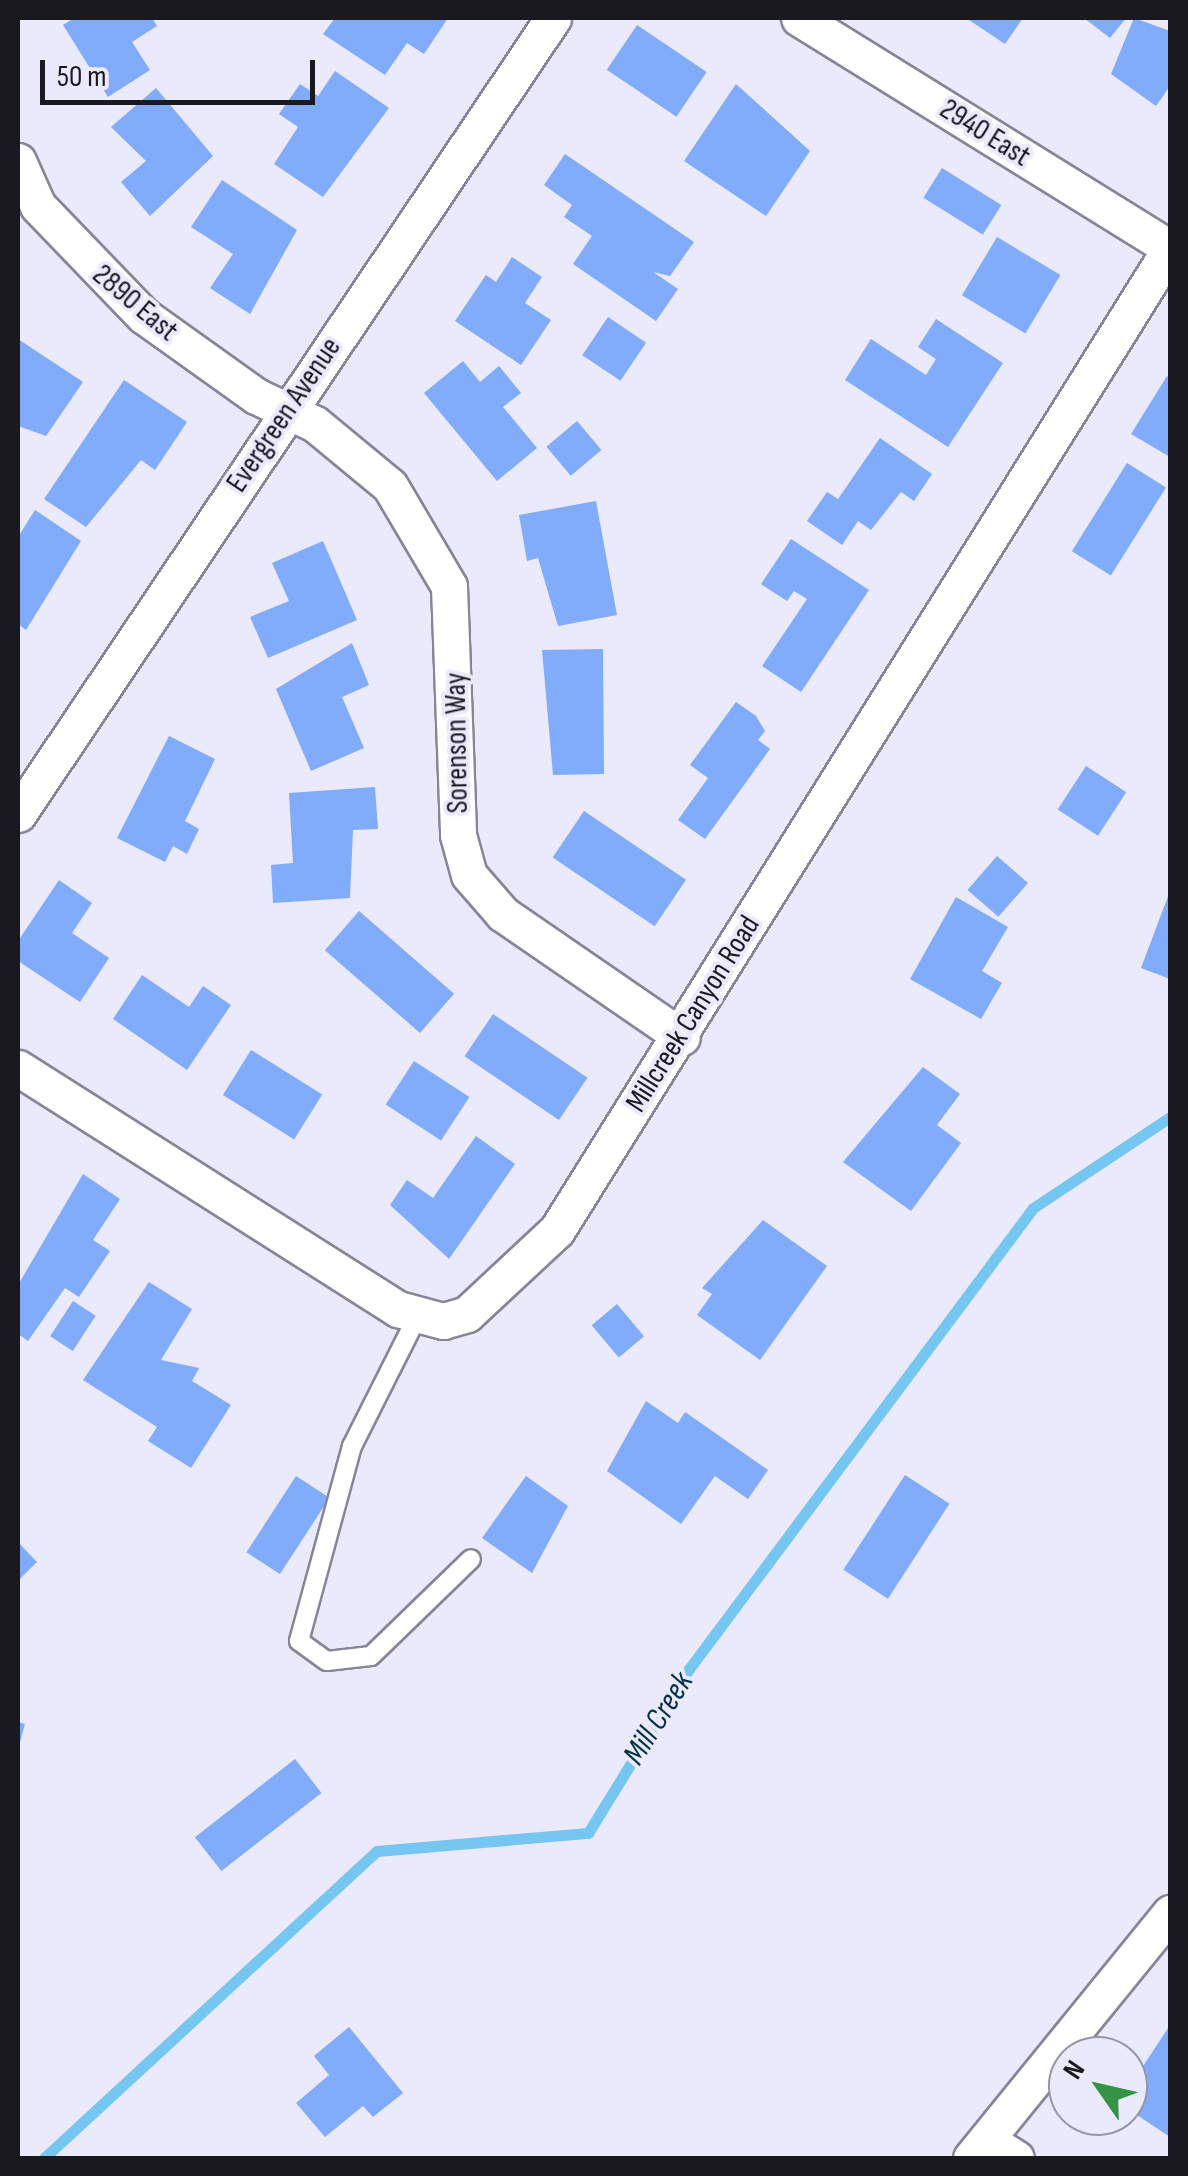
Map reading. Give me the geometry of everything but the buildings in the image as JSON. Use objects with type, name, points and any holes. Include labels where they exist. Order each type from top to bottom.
[{"type":"street","name":"Evergreen Avenue","points":[[18,814],[553,18]]},
{"type":"street","name":"2940 East","points":[[799,18],[1170,248]]},
{"type":"street","name":"2890 East","points":[[18,162],[38,206],[90,268],[286,412]]},
{"type":"street","name":"Millcreek Canyon Road","points":[[416,1317],[467,1314],[526,1267],[682,1036],[1170,248]]},
{"type":"street","name":"Sorenson Way","points":[[286,412],[390,486],[449,586],[458,834],[469,876],[503,914],[682,1036]]},
{"type":"street","points":[[18,1068],[416,1317]]},
{"type":"street","points":[[992,2152],[1170,1914]]},
{"type":"lane","points":[[416,1317],[348,1459],[299,1641],[327,1662],[371,1656],[472,1558]]},
{"type":"waterway","name":"Mill Creek","points":[[44,2158],[377,1851],[588,1833],[689,1669],[1033,1208],[1170,1117]]}]
